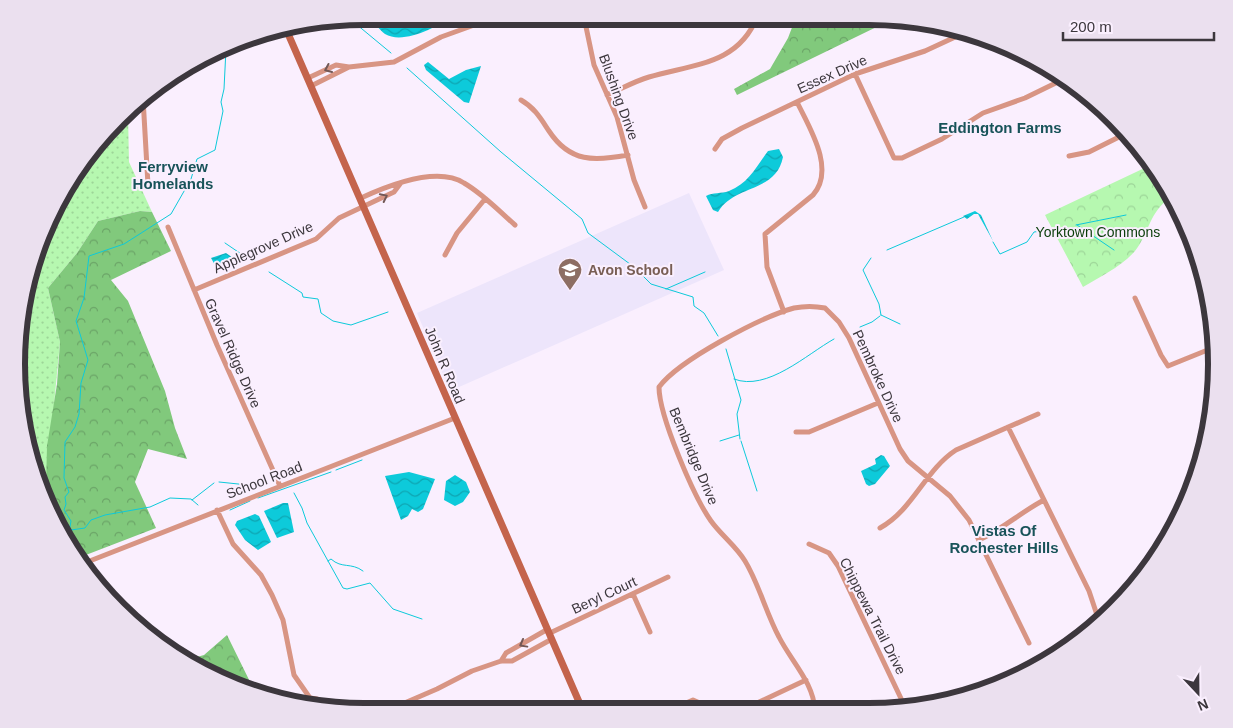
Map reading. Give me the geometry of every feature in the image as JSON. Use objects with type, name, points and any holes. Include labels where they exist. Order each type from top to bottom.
[{"type":"main road","name":"John R Road","points":[[288,34],[580,703]]},
{"type":"street","points":[[308,78],[336,65],[349,67],[394,62],[433,40],[474,25]]},
{"type":"street","name":"Blushing Drive","points":[[586,25],[594,65],[617,116],[645,206]]},
{"type":"street","points":[[607,95],[646,78],[727,55],[748,36],[753,25]]},
{"type":"street","name":"Essex Drive","points":[[715,149],[722,139],[855,74],[925,51],[956,37]]},
{"type":"street","points":[[311,86],[349,67]]},
{"type":"street","points":[[855,74],[894,158],[902,158],[936,142],[982,113],[1025,98],[1057,82]]},
{"type":"street","points":[[521,100],[532,106],[560,146],[588,160],[628,155]]},
{"type":"street","points":[[784,312],[766,266],[766,234],[819,189],[821,179],[819,150],[797,102]]},
{"type":"street","points":[[143,106],[148,185]]},
{"type":"street","points":[[1069,156],[1089,152],[1121,137]]},
{"type":"street","points":[[361,198],[392,184],[400,184],[422,178],[446,177],[462,181],[515,225]]},
{"type":"street","name":"Applegrove Drive","points":[[194,290],[316,238],[339,218],[394,192],[400,184]]},
{"type":"street","points":[[445,255],[457,233],[485,200]]},
{"type":"street","name":"Gravel Ridge Drive","points":[[168,227],[280,486]]},
{"type":"street","points":[[1135,298],[1161,356],[1168,366],[1207,350]]},
{"type":"street","name":"Pembroke Drive","points":[[784,312],[801,307],[815,306],[825,308],[832,314],[849,338],[904,455],[962,510],[979,540],[1028,642]]},
{"type":"street","name":"Bembridge Drive","points":[[784,312],[746,329],[682,364],[659,387],[659,397],[665,420],[704,510],[746,562],[778,637],[806,680],[815,703]]},
{"type":"street","points":[[796,432],[809,432],[878,403]]},
{"type":"street","points":[[880,528],[901,513],[945,457],[956,450],[1038,414]]},
{"type":"street","name":"School Road","points":[[89,561],[455,418]]},
{"type":"street","points":[[1008,427],[1089,591],[1097,615]]},
{"type":"street","points":[[979,540],[1000,530],[1021,513],[1044,500]]},
{"type":"street","points":[[217,510],[233,544],[261,575],[272,595],[283,620],[294,675],[310,698],[319,700]]},
{"type":"street","name":"Chippewa Trail Drive","points":[[809,544],[829,553],[838,566],[902,701]]},
{"type":"street","name":"Beryl Court","points":[[550,634],[668,577]]},
{"type":"street","points":[[633,594],[650,632]]},
{"type":"street","points":[[501,661],[506,653],[550,634]]},
{"type":"street","points":[[405,703],[438,689],[462,675],[501,661],[512,661],[550,634]]},
{"type":"street","points":[[757,703],[806,680]]},
{"type":"street","points":[[686,703],[693,700],[700,703]]},
{"type":"shaded area","name":"Avon School","points":[[689,193],[724,270],[450,391],[417,313]]},
{"type":"green space","points":[[793,25],[880,25],[737,95],[734,89],[770,69],[788,38]]},
{"type":"green space","points":[[128,120],[129,162],[152,212],[140,211],[98,221],[77,253],[48,288],[60,342],[47,482],[32,430],[26,386],[26,342],[32,298],[43,255],[70,194],[109,140]]},
{"type":"green space","name":"Yorktown Commons","points":[[1145,168],[1166,201],[1158,209],[1135,251],[1124,262],[1083,287],[1045,215]]},
{"type":"green space","points":[[140,211],[152,212],[171,251],[111,280],[128,301],[165,391],[175,428],[187,459],[148,449],[135,482],[156,528],[85,555],[70,534],[46,481],[47,446],[57,384],[60,342],[48,288],[77,253],[98,221]]},
{"type":"green space","points":[[227,635],[251,683],[194,658],[204,655]]},
{"type":"water","points":[[377,25],[438,25],[420,33],[401,37],[392,37]]},
{"type":"water","points":[[428,62],[449,79],[466,70],[481,66],[469,103],[464,102],[426,70],[424,65]]},
{"type":"water","points":[[779,149],[783,157],[779,169],[772,177],[764,183],[734,197],[725,203],[718,212],[713,210],[706,196],[736,188],[751,174],[768,151]]},
{"type":"water","points":[[975,211],[981,215],[993,241],[978,214],[974,214],[967,219],[963,216]]},
{"type":"water","points":[[226,253],[236,260],[217,269],[211,258]]},
{"type":"water","points":[[881,455],[884,456],[890,466],[875,484],[869,486],[866,484],[861,471],[876,464],[875,459]]},
{"type":"water","points":[[409,472],[435,479],[423,509],[418,512],[412,509],[408,516],[401,520],[385,476]]},
{"type":"water","points":[[455,475],[466,482],[470,492],[463,502],[455,506],[444,500],[446,481]]},
{"type":"water","points":[[283,503],[288,503],[294,532],[277,538],[264,511]]},
{"type":"water","points":[[255,514],[259,516],[271,542],[258,550],[245,540],[235,525],[237,521]]},
{"type":"waterway","points":[[358,25],[391,53]]},
{"type":"waterway","points":[[69,532],[71,521],[64,510],[66,504],[65,497],[69,492],[64,478],[65,442],[75,427],[79,414],[81,383],[88,360],[76,321],[84,298],[89,256],[124,244],[171,214],[191,179],[197,159],[215,150],[223,111],[221,102],[224,89],[226,55]]},
{"type":"waterway","points":[[407,68],[501,152],[582,219],[588,233],[634,267],[651,284],[693,297],[694,306],[704,313],[718,336]]},
{"type":"waterway","points":[[1076,225],[1126,215]]},
{"type":"waterway","points":[[887,250],[964,217]]},
{"type":"waterway","points":[[1077,225],[1114,250]]},
{"type":"waterway","points":[[993,242],[1000,254],[1027,242],[1034,232],[1063,228]]},
{"type":"waterway","points":[[225,243],[250,260]]},
{"type":"waterway","points":[[871,258],[863,270],[879,304],[881,315]]},
{"type":"waterway","points":[[269,272],[302,293],[303,297],[318,299],[321,313],[333,321],[351,325],[388,312]]},
{"type":"waterway","points":[[666,289],[705,272]]},
{"type":"waterway","points":[[881,315],[900,324]]},
{"type":"waterway","points":[[860,327],[880,316]]},
{"type":"waterway","points":[[734,379],[747,382],[773,376],[799,362],[834,339]]},
{"type":"waterway","points":[[726,349],[741,400],[737,414],[740,439]]},
{"type":"waterway","points":[[720,441],[739,435]]},
{"type":"waterway","points":[[741,441],[757,491]]},
{"type":"waterway","points":[[336,470],[362,460]]},
{"type":"waterway","points":[[258,498],[331,472]]},
{"type":"waterway","points":[[219,482],[248,485],[264,482]]},
{"type":"waterway","points":[[192,500],[214,483]]},
{"type":"waterway","points":[[294,493],[307,523],[343,588],[347,589],[370,583],[393,609],[422,619]]},
{"type":"waterway","points":[[71,530],[85,528],[91,520],[105,515],[150,507],[170,498],[191,499],[198,505]]},
{"type":"waterway","points":[[230,510],[250,501]]},
{"type":"waterway","points":[[328,561],[331,559],[339,564],[359,568],[363,571]]},
{"type":"place","name":"Avon School","points":[[570,291]]},
{"type":"district","name":"Eddington Farms","points":[[1000,127]]},
{"type":"district","name":"Ferryview Homelands","points":[[173,174]]},
{"type":"district","name":"Vistas Of Rochester Hills","points":[[1004,538]]}]
